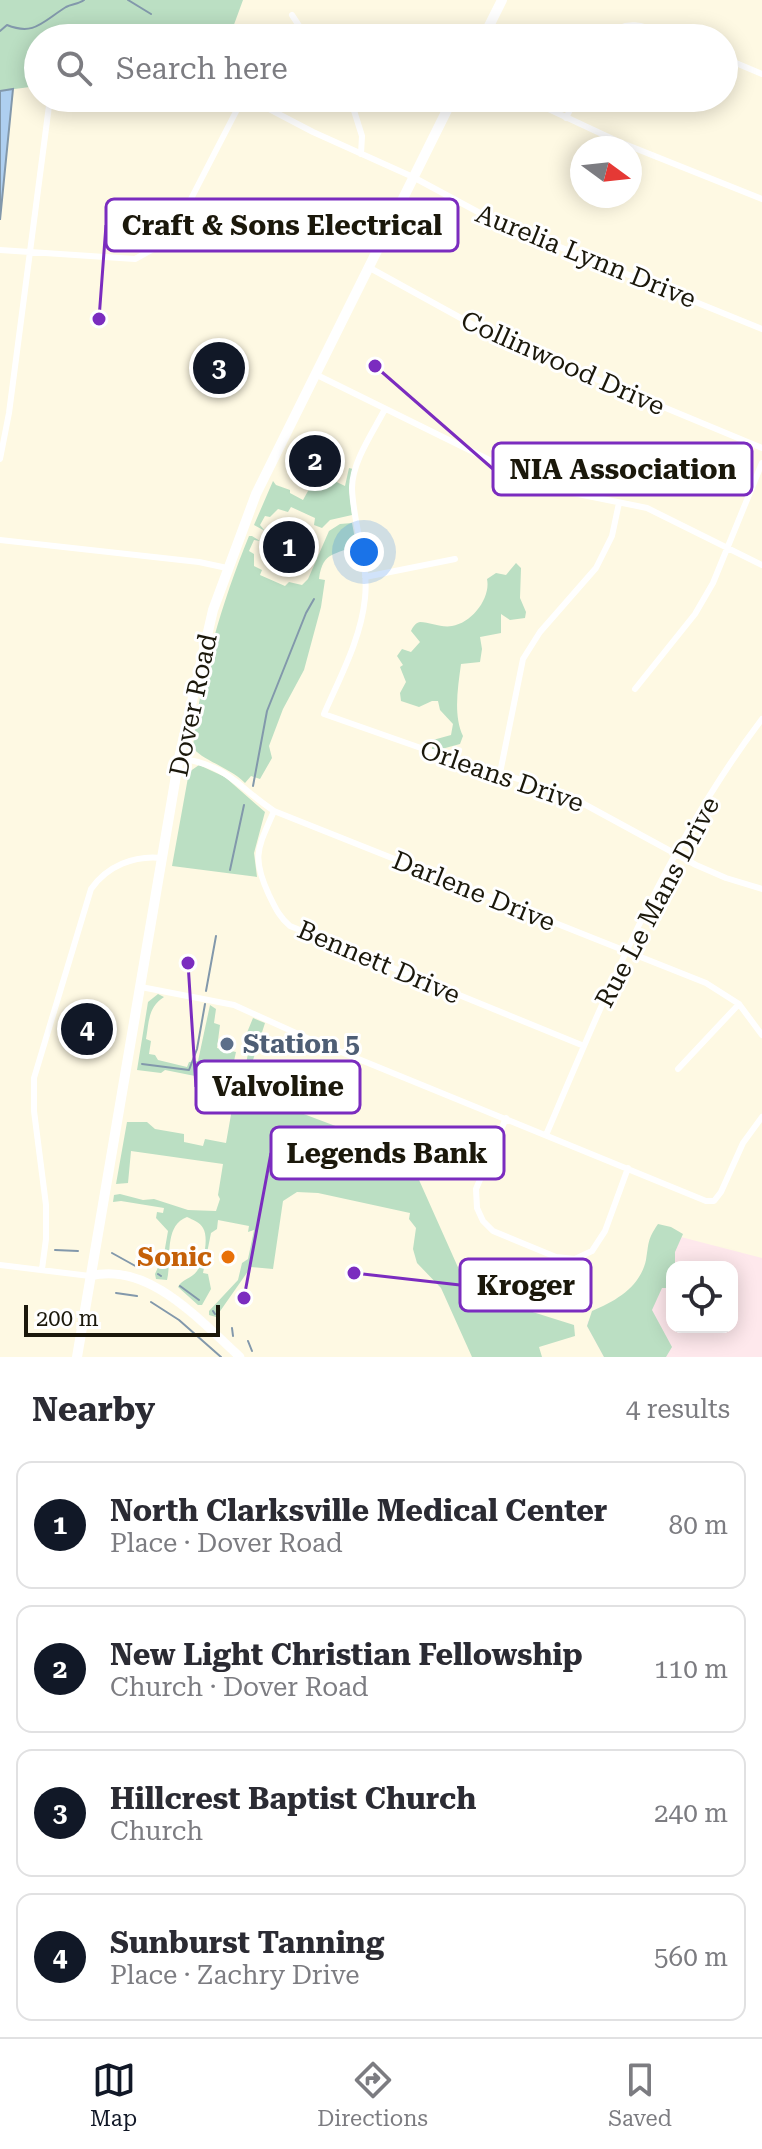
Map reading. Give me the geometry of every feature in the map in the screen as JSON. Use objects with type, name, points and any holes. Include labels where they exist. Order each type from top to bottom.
[{"type":"main road","points":[[490,24],[502,0]]},
{"type":"main road","name":"Dover Road","points":[[77,1357],[179,758],[201,655],[227,568],[256,494],[446,112]]},
{"type":"main road","points":[[90,1276],[113,1273],[149,1284],[166,1293],[240,1357]]},
{"type":"street","points":[[292,15],[298,24]]},
{"type":"street","points":[[738,64],[762,74]]},
{"type":"street","points":[[0,459],[9,413],[48,112]]},
{"type":"street","points":[[0,250],[135,259],[157,247],[177,226],[238,112]]},
{"type":"street","name":"Aurelia Lynn Drive","points":[[274,112],[413,177],[491,219],[762,329]]},
{"type":"street","points":[[354,112],[362,136],[361,154]]},
{"type":"street","points":[[554,112],[762,199]]},
{"type":"street","points":[[566,118],[569,112]]},
{"type":"street","name":"Collinwood Drive","points":[[370,268],[489,334],[762,448]]},
{"type":"street","points":[[317,375],[532,481],[568,492],[647,508],[762,565]]},
{"type":"street","points":[[385,409],[353,479],[365,577],[455,559]]},
{"type":"street","points":[[635,689],[695,614],[713,583],[762,463]]},
{"type":"street","points":[[500,773],[523,659],[540,632],[596,568],[612,536],[619,503]]},
{"type":"street","points":[[0,540],[199,562],[227,568]]},
{"type":"street","name":"Orleans Drive","points":[[365,577],[365,597],[358,634],[324,714],[562,792],[676,854],[726,878],[762,889]]},
{"type":"street","name":"Rue Le Mans Drive","points":[[546,1135],[624,952],[676,854],[737,753],[762,719]]},
{"type":"street","name":"Darlene Drive","points":[[179,758],[222,770],[252,797],[274,811],[706,983],[739,1004],[762,1035]]},
{"type":"street","name":"Bennett Drive","points":[[274,811],[257,862],[285,922],[294,929],[584,1046]]},
{"type":"street","points":[[42,1269],[46,1205],[33,1094],[41,1048],[91,889],[99,877],[131,860],[140,857],[164,858]]},
{"type":"street","points":[[141,987],[240,1008],[706,1201],[714,1201],[721,1192],[743,1143],[762,1117]]},
{"type":"street","points":[[678,1069],[739,1004]]},
{"type":"street","points":[[506,1118],[476,1189],[477,1208],[483,1221],[493,1231],[548,1254],[575,1259],[592,1251],[605,1231],[628,1168]]},
{"type":"street","points":[[0,1265],[90,1276]]},
{"type":"shaded area","points":[[677,1236],[762,1258],[762,1357],[604,1357],[587,1326],[588,1321],[615,1312]]},
{"type":"green space","points":[[0,0],[243,0],[234,24],[24,24],[24,88],[0,91]]},
{"type":"green space","points":[[349,468],[353,469],[349,487],[352,515],[330,520],[322,528],[314,525],[315,518],[291,507],[288,512],[278,509],[270,517],[265,516],[260,525],[265,531],[254,525],[273,481],[303,500],[318,473],[345,486]]},
{"type":"green space","points":[[352,523],[356,544],[327,558],[321,569],[319,579],[325,580],[321,607],[304,670],[283,709],[269,746],[272,758],[260,779],[251,776],[245,783],[193,747],[201,693],[214,640],[249,536],[260,541],[254,540],[249,551],[254,554],[254,566],[262,570],[260,575],[285,586],[289,582],[302,585],[308,579],[329,531],[340,524]]},
{"type":"green space","points":[[516,563],[521,568],[520,598],[526,612],[525,618],[510,620],[501,614],[501,633],[480,637],[480,662],[461,664],[457,701],[463,736],[460,744],[432,749],[433,740],[451,735],[453,724],[440,710],[438,701],[419,707],[401,701],[400,693],[406,682],[400,667],[403,665],[397,656],[402,649],[411,652],[420,642],[411,631],[417,623],[448,626],[459,624],[473,615],[486,594],[487,579],[496,573],[506,575]]},
{"type":"green space","points":[[199,765],[225,777],[265,812],[254,853],[257,877],[172,866],[189,772]]},
{"type":"green space","points":[[158,994],[164,997],[150,1015],[146,1039],[151,1041],[149,1054],[155,1055],[158,1060],[187,1067],[189,1062],[198,1061],[210,1005],[216,1009],[214,1023],[220,1025],[217,1048],[236,1052],[234,1061],[246,1064],[250,1042],[246,1035],[253,1018],[265,1023],[243,1091],[407,1153],[469,1292],[574,1325],[575,1336],[539,1347],[542,1357],[472,1357],[441,1288],[417,1263],[413,1249],[416,1228],[409,1219],[410,1213],[318,1193],[297,1192],[283,1201],[273,1269],[251,1267],[216,1317],[209,1315],[209,1311],[238,1280],[242,1263],[248,1259],[254,1230],[248,1232],[249,1226],[218,1220],[217,1229],[211,1233],[203,1273],[208,1274],[211,1289],[202,1305],[178,1287],[197,1271],[204,1256],[205,1232],[196,1221],[187,1217],[174,1228],[167,1280],[156,1279],[168,1231],[156,1218],[157,1212],[163,1213],[164,1208],[113,1202],[114,1195],[154,1199],[188,1210],[216,1211],[223,1164],[131,1151],[128,1183],[116,1184],[127,1122],[147,1122],[155,1129],[184,1134],[184,1142],[203,1146],[205,1139],[226,1143],[235,1092],[230,1083],[165,1070],[161,1073],[137,1070],[148,1002]]},
{"type":"green space","points":[[658,1224],[683,1234],[675,1252],[675,1261],[666,1261],[666,1288],[662,1288],[652,1310],[672,1347],[666,1357],[604,1357],[587,1326],[592,1311],[618,1298],[633,1285],[643,1270],[650,1238]]},
{"type":"water","points":[[13,89],[0,220],[0,91]]},
{"type":"waterway","points":[[41,24],[66,7],[84,0]]},
{"type":"waterway","points":[[128,0],[151,14]]},
{"type":"waterway","points":[[0,31],[7,25],[24,29]]},
{"type":"waterway","points":[[253,786],[267,711],[314,599]]},
{"type":"waterway","points":[[230,870],[244,805]]},
{"type":"waterway","points":[[206,991],[216,936]]},
{"type":"waterway","points":[[142,1064],[189,1070],[197,1049],[205,1004]]},
{"type":"waterway","points":[[55,1250],[78,1251]]},
{"type":"waterway","points":[[112,1253],[139,1268]]},
{"type":"waterway","points":[[180,1286],[199,1300]]},
{"type":"waterway","points":[[116,1293],[137,1296]]},
{"type":"waterway","points":[[151,1302],[179,1320],[221,1357]]},
{"type":"waterway","points":[[232,1328],[233,1336]]},
{"type":"waterway","points":[[248,1341],[252,1351]]},
{"type":"place","name":"Craft & Sons Electrical","points":[[99,319]]},
{"type":"place","name":"NIA Association","points":[[375,366]]},
{"type":"place","name":"Hillcrest Baptist Church","points":[[219,368]]},
{"type":"place","name":"New Light Christian Fellowship","points":[[315,461]]},
{"type":"place","name":"North Clarksville Medical Center","points":[[289,547]]},
{"type":"place","name":"Valvoline","points":[[188,963]]},
{"type":"place","name":"Sunburst Tanning","points":[[87,1029]]},
{"type":"place","name":"Station 5","points":[[227,1044]]},
{"type":"place","name":"Sonic","points":[[228,1257]]},
{"type":"place","name":"Kroger","points":[[354,1273]]},
{"type":"place","name":"Legends Bank","points":[[244,1298]]}]
